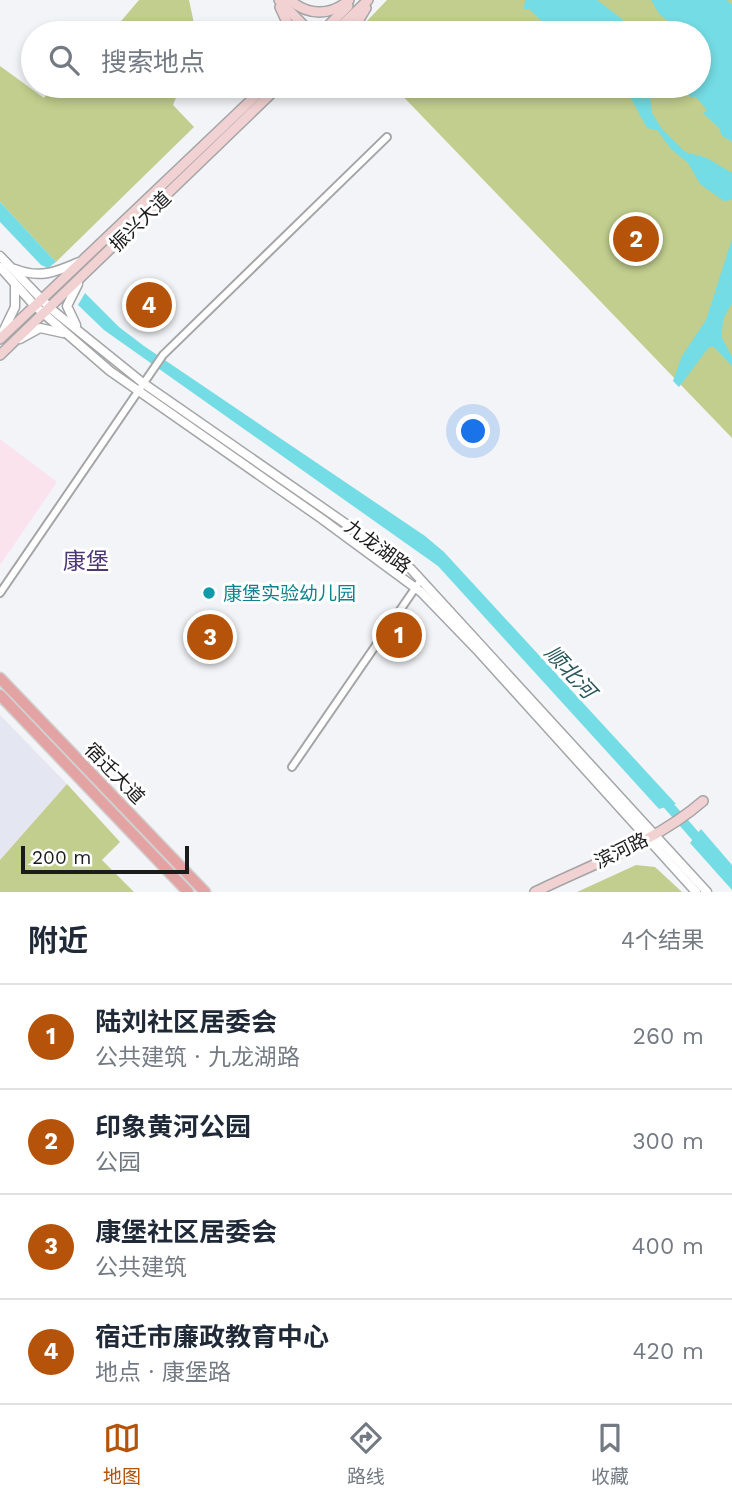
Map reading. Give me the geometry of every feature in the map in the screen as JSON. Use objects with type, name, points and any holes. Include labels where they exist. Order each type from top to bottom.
[{"type":"main road","points":[[277,0],[287,21]]},
{"type":"main road","points":[[277,0],[299,21]]},
{"type":"main road","points":[[290,0],[298,7],[320,13],[352,0]]},
{"type":"main road","points":[[332,21],[352,0]]},
{"type":"main road","points":[[346,21],[368,0]]},
{"type":"main road","points":[[357,21],[374,0]]},
{"type":"main road","name":"振兴大道","points":[[0,338],[257,98]]},
{"type":"main road","name":"振兴大道","points":[[0,355],[84,275],[257,98]]},
{"type":"main road","name":"宿迁大道","points":[[0,678],[205,892]]},
{"type":"main road","name":"宿迁大道","points":[[0,695],[188,892]]},
{"type":"main road","name":"滨河路","points":[[535,892],[651,835],[685,816],[703,801]]},
{"type":"street","points":[[0,593],[141,387],[173,345],[387,137]]},
{"type":"street","name":"九龙湖路","points":[[0,256],[38,303]]},
{"type":"street","points":[[11,268],[27,274],[46,275],[82,261]]},
{"type":"street","name":"九龙湖路","points":[[0,267],[47,311],[68,335],[415,587],[707,892]]},
{"type":"street","points":[[82,333],[67,306],[70,294],[84,275]]},
{"type":"street","points":[[0,338],[15,307],[14,282]]},
{"type":"street","name":"九龙湖路","points":[[47,311],[82,333],[141,387],[370,538],[421,580],[651,835],[696,892]]},
{"type":"street","points":[[9,346],[40,328],[56,329],[68,335]]},
{"type":"street","points":[[292,767],[421,580]]},
{"type":"shaded area","points":[[0,439],[57,482],[0,565]]},
{"type":"shaded area","points":[[0,715],[67,784],[0,860]]},
{"type":"green space","points":[[139,0],[189,0],[193,21],[121,21]]},
{"type":"green space","points":[[387,0],[732,0],[732,438],[405,98],[711,98],[711,21],[367,21]]},
{"type":"green space","points":[[0,66],[21,81],[21,98],[176,98],[173,105],[194,127],[56,262],[0,202]]},
{"type":"green space","points":[[67,784],[120,842],[102,860],[134,892],[0,892],[0,860]]},
{"type":"green space","points":[[636,865],[655,867],[682,892],[577,892]]},
{"type":"water","points":[[525,0],[597,0],[622,21],[542,21],[529,9],[524,9]]},
{"type":"water","points":[[651,0],[727,0],[732,5],[732,142],[721,135],[720,129],[703,113],[707,110],[697,98],[711,98],[711,21],[668,21],[660,15]]},
{"type":"water","points":[[631,98],[642,98],[644,101],[644,98],[650,98],[652,113],[662,129],[685,152],[707,158],[732,173],[732,200],[724,201],[700,184],[688,163],[671,149],[657,130],[647,128]]},
{"type":"water","points":[[0,202],[56,262],[48,268],[41,265],[0,222]]},
{"type":"water","points":[[732,239],[732,303],[724,317],[721,336],[732,357],[732,366],[714,347],[709,347],[679,387],[673,381],[682,356],[706,320]]},
{"type":"water","points":[[85,293],[119,327],[144,346],[425,536],[444,552],[676,804],[659,809],[438,566],[104,330],[78,305]]},
{"type":"water","points":[[701,829],[732,865],[732,890],[690,843]]},
{"type":"waterway","name":"顺北河","points":[[660,796],[677,815]]},
{"type":"waterway","name":"顺北河","points":[[684,823],[704,846]]},
{"type":"place","name":"印象黄河公园","points":[[636,239]]},
{"type":"place","name":"宿迁市廉政教育中心","points":[[149,305]]},
{"type":"place","name":"康堡实验幼儿园","points":[[209,593]]},
{"type":"place","name":"陆刘社区居委会","points":[[399,635]]},
{"type":"place","name":"康堡社区居委会","points":[[210,637]]},
{"type":"district","name":"康堡","points":[[86,561]]}]
